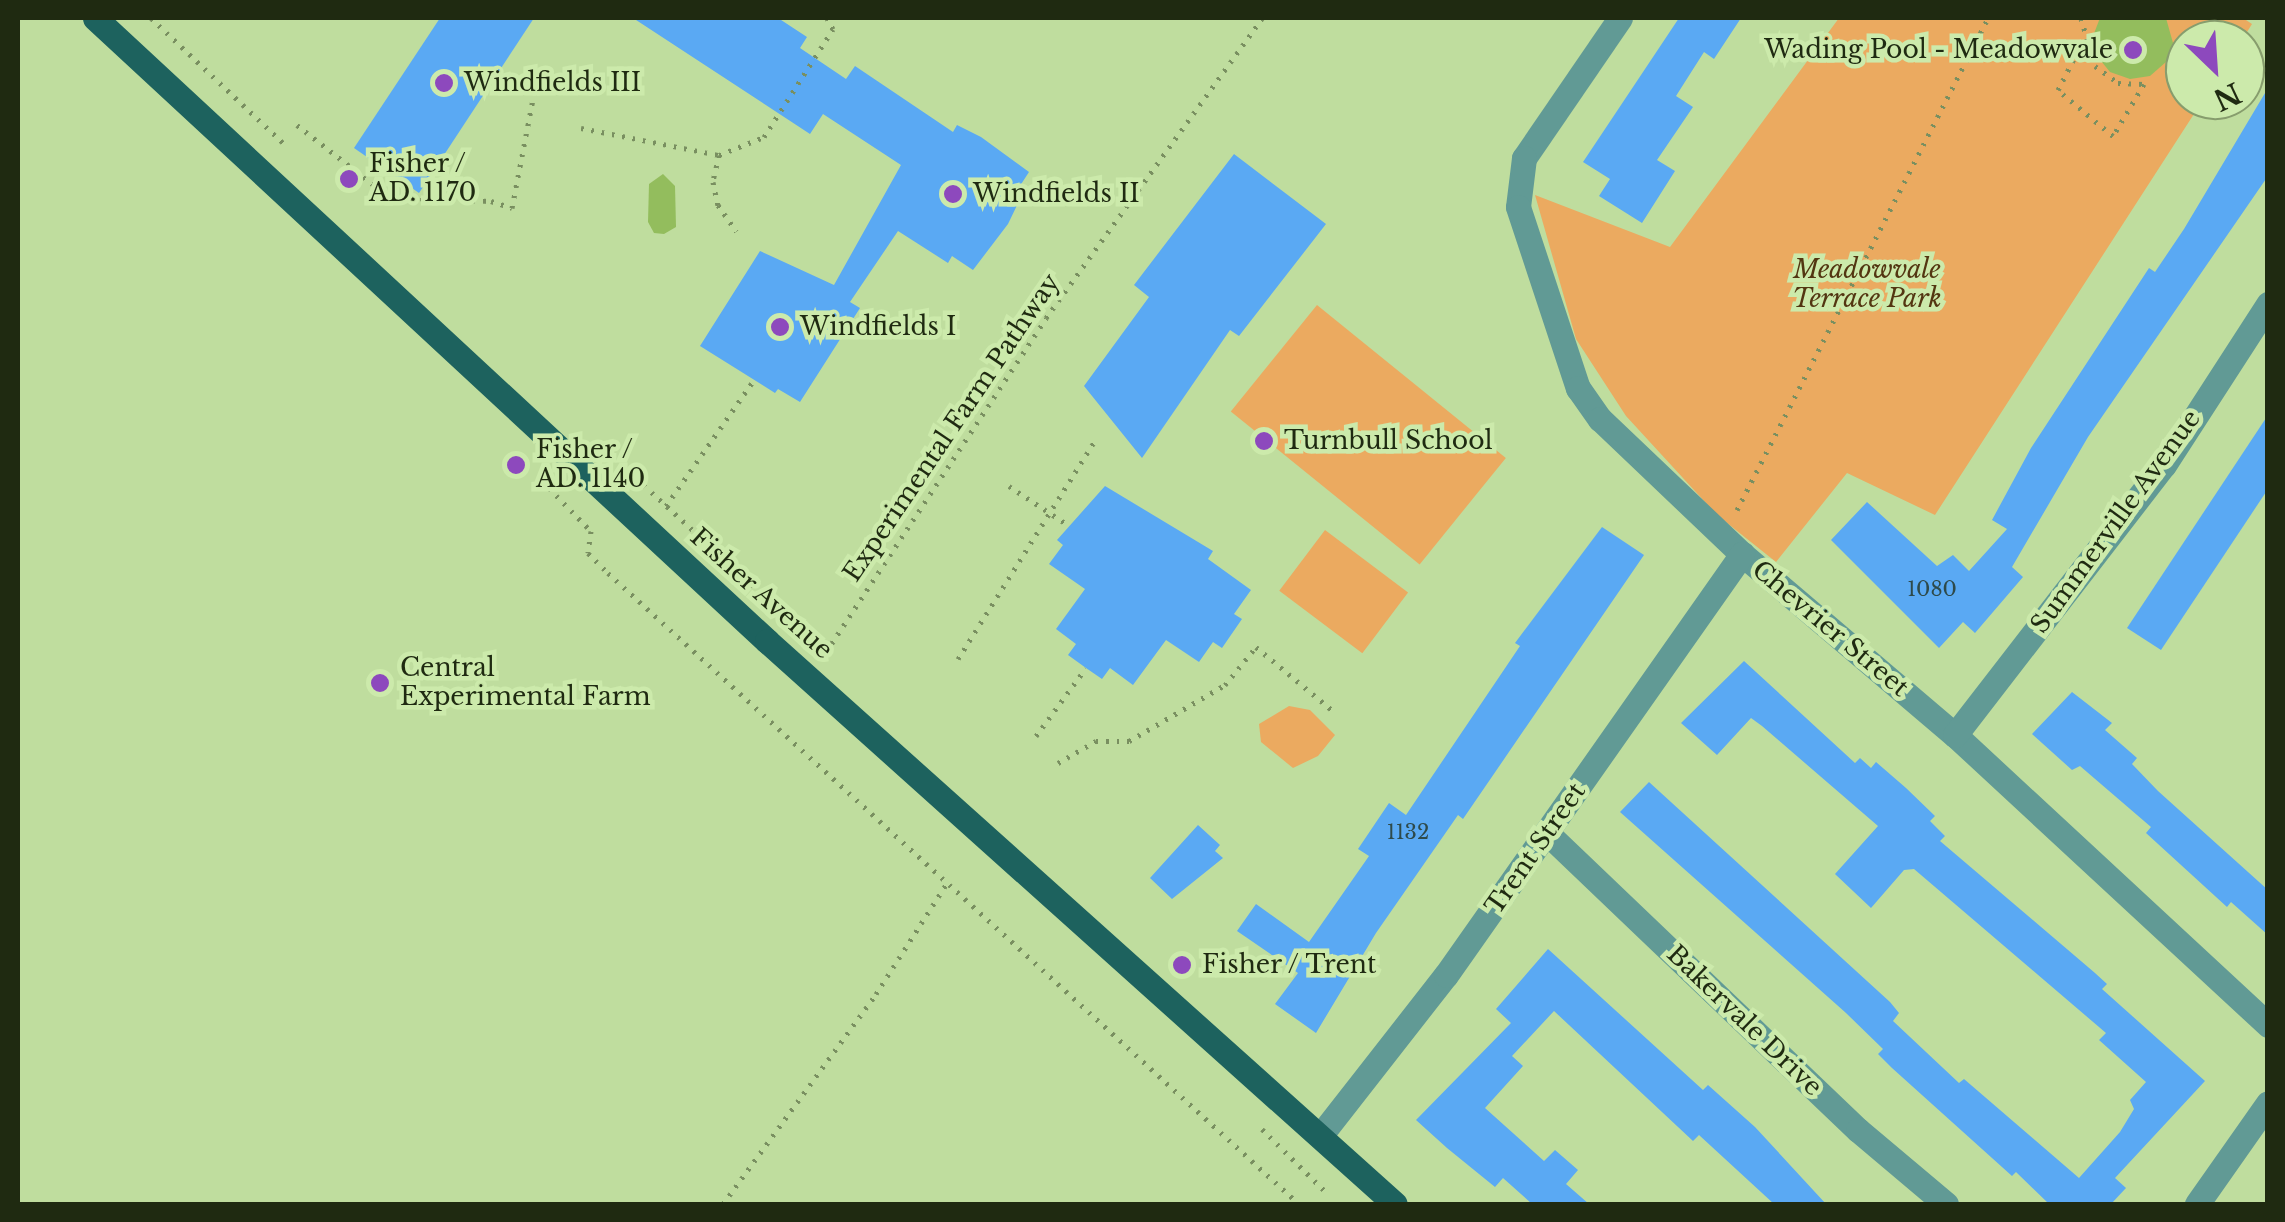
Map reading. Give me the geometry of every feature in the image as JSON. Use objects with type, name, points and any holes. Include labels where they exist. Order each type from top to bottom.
[{"type":"main road","name":"Fisher Avenue","points":[[95,18],[766,641],[1395,1204]]},
{"type":"street","name":"Chevrier Street","points":[[1620,18],[1524,159],[1518,207],[1578,388],[1600,419],[1742,554],[1955,735],[2268,1024]]},
{"type":"street","name":"Summerville Avenue","points":[[1955,735],[2164,465],[2268,304]]},
{"type":"street","name":"Trent Street","points":[[1320,1136],[1548,833],[1742,554]]},
{"type":"street","name":"Bakervale Drive","points":[[1548,833],[1858,1130],[1946,1204]]},
{"type":"street","points":[[2197,1204],[2268,1103]]},
{"type":"path","points":[[152,18],[282,143]]},
{"type":"path","points":[[581,128],[720,155],[764,137],[834,29],[828,18]]},
{"type":"path","name":"Experimental Farm Pathway","points":[[636,478],[826,652],[1046,318],[1262,18]]},
{"type":"path","points":[[1724,535],[1988,18]]},
{"type":"path","points":[[2081,18],[2105,76],[2144,84],[2114,136],[2058,90],[2086,37]]},
{"type":"path","points":[[297,125],[389,196],[491,200],[512,208],[536,83],[547,78]]},
{"type":"path","points":[[720,155],[713,182],[718,205],[736,231]]},
{"type":"path","points":[[666,506],[754,380]]},
{"type":"path","points":[[958,659],[1095,441]]},
{"type":"path","points":[[1009,486],[1068,524]]},
{"type":"path","points":[[549,488],[590,531],[588,553],[608,573],[1299,1204]]},
{"type":"path","points":[[1058,763],[1096,741],[1130,741],[1225,685],[1256,647],[1332,710]]},
{"type":"path","points":[[1036,736],[1086,668]]},
{"type":"path","points":[[723,1204],[947,883]]},
{"type":"path","points":[[1262,1130],[1327,1192]]},
{"type":"green space","name":"Meadowvale Terrace Park","points":[[1839,18],[2246,20],[2165,20],[2165,120],[2190,120],[1935,515],[1847,473],[1776,562],[1717,515],[1626,416],[1576,339],[1535,195],[1670,247]]},
{"type":"green space","points":[[1317,305],[1506,458],[1420,564],[1231,411]]},
{"type":"green space","points":[[1325,530],[1408,593],[1362,653],[1279,591]]},
{"type":"green space","points":[[1289,706],[1310,710],[1335,735],[1318,756],[1293,768],[1261,742],[1259,724]]},
{"type":"shaded area","name":"Wading Pool - Meadowvale","points":[[2100,18],[2166,18],[2165,63],[2150,76],[2130,79],[2110,72],[2097,56],[2093,36]]},
{"type":"shaded area","points":[[663,174],[675,186],[676,227],[664,234],[654,233],[648,222],[649,184]]},
{"type":"building","name":"Windfields III","points":[[440,18],[534,18],[419,193],[354,148]]},
{"type":"building","points":[[633,18],[778,18],[807,37],[800,48],[846,79],[855,66],[953,132],[957,125],[981,137],[1029,172],[1014,195],[1020,199],[1008,224],[973,270],[952,256],[948,263],[898,231],[850,302],[860,308],[800,402],[778,389],[775,393],[700,346],[760,251],[834,285],[901,165],[823,114],[810,134]]},
{"type":"building","points":[[1679,18],[1741,18],[1714,59],[1704,52],[1676,96],[1693,107],[1657,160],[1675,171],[1642,223],[1599,196],[1610,179],[1583,162]]},
{"type":"building","points":[[2268,88],[2268,176],[2088,437],[2012,567],[2023,577],[1975,633],[1963,622],[1939,648],[1831,540],[1867,502],[1937,566],[1953,555],[1969,571],[2007,529],[1992,520],[2031,448],[2149,268],[2155,272],[2249,120],[2265,120]]},
{"type":"building","points":[[1234,154],[1326,224],[1239,336],[1230,330],[1142,458],[1084,386],[1149,297],[1134,285]]},
{"type":"building","points":[[2268,415],[2268,489],[2161,650],[2127,628]]},
{"type":"building","points":[[1105,486],[1213,551],[1208,559],[1251,590],[1234,614],[1242,619],[1222,648],[1213,642],[1199,662],[1166,640],[1133,685],[1110,668],[1102,679],[1068,655],[1076,644],[1056,629],[1085,589],[1049,564],[1063,545],[1057,540]]},
{"type":"building","points":[[1602,527],[1644,555],[1463,819],[1458,815],[1376,933],[1316,1033],[1275,1004],[1298,973],[1237,931],[1256,904],[1309,942],[1369,856],[1358,849],[1389,803],[1406,815],[1520,646],[1515,643]]},
{"type":"building","points":[[1744,661],[1855,763],[1860,758],[1871,768],[1876,762],[1906,788],[1935,816],[1930,821],[1945,836],[1940,841],[2095,973],[2107,984],[2102,989],[2205,1081],[2115,1178],[2126,1188],[2111,1204],[2049,1204],[2016,1172],[2012,1176],[1892,1068],[1878,1054],[1883,1049],[1846,1013],[1620,812],[1649,782],[1890,1002],[1899,1013],[1893,1021],[1959,1083],[1964,1079],[2079,1178],[2120,1132],[2134,1109],[2130,1100],[2146,1082],[2099,1040],[2106,1033],[1914,869],[1904,870],[1871,908],[1835,874],[1878,826],[1762,726],[1751,718],[1717,755],[1681,723]]},
{"type":"building","points":[[2072,692],[2112,723],[2105,730],[2137,758],[2132,764],[2158,791],[2268,890],[2268,935],[2231,902],[2227,907],[2146,833],[2151,827],[2080,766],[2072,770],[2032,734]]},
{"type":"building","points":[[1198,825],[1220,845],[1215,851],[1223,858],[1172,899],[1150,878]]},
{"type":"building","points":[[1548,949],[1703,1090],[1708,1085],[1755,1127],[1826,1204],[1774,1204],[1699,1135],[1693,1141],[1554,1011],[1512,1056],[1523,1066],[1485,1108],[1544,1161],[1555,1150],[1578,1170],[1566,1184],[1589,1204],[1532,1204],[1503,1178],[1495,1187],[1416,1120],[1511,1023],[1496,1009]]},
{"type":"place","name":"Wading Pool - Meadowvale","points":[[2133,50]]},
{"type":"place","name":"Windfields III","points":[[444,83]]},
{"type":"place","name":"Fisher / AD. 1170","points":[[349,179]]},
{"type":"place","name":"Windfields II","points":[[953,194]]},
{"type":"place","name":"Windfields I","points":[[780,327]]},
{"type":"place","name":"Turnbull School","points":[[1264,441]]},
{"type":"place","name":"Fisher / AD. 1140","points":[[516,465]]},
{"type":"place","name":"Central Experimental Farm","points":[[380,683]]},
{"type":"place","name":"Fisher / Trent","points":[[1182,965]]}]
